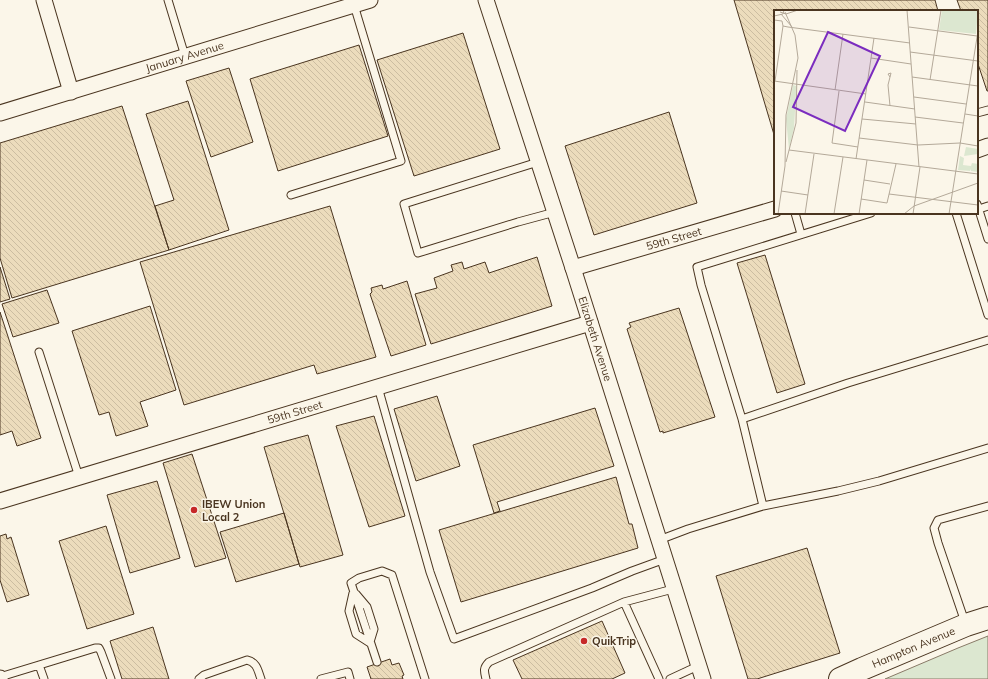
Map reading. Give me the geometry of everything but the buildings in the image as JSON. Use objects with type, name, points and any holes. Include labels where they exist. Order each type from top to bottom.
[{"type":"main road","name":"Hampton Avenue","points":[[840,679],[862,668],[966,625],[988,618]]},
{"type":"street","points":[[44,0],[71,92]]},
{"type":"street","name":"January Avenue","points":[[0,112],[71,92],[370,0]]},
{"type":"street","name":"Elizabeth Avenue","points":[[486,0],[573,268],[665,559],[673,589],[701,672]]},
{"type":"street","points":[[978,150],[988,146]]},
{"type":"street","name":"59th Street","points":[[573,268],[774,209]]},
{"type":"street","name":"59th Street","points":[[0,501],[590,323]]},
{"type":"lane","points":[[168,0],[185,56]]},
{"type":"lane","points":[[291,195],[401,162],[354,5]]},
{"type":"lane","points":[[978,113],[988,110]]},
{"type":"lane","points":[[538,162],[404,204],[418,253],[555,212]]},
{"type":"lane","points":[[988,206],[978,207],[988,238]]},
{"type":"lane","points":[[795,214],[801,234]]},
{"type":"lane","points":[[763,506],[742,418],[701,285],[697,267],[868,214]]},
{"type":"lane","points":[[956,214],[988,315]]},
{"type":"lane","points":[[742,418],[922,359],[988,340]]},
{"type":"lane","points":[[39,352],[80,477]]},
{"type":"lane","points":[[378,387],[430,572],[454,639],[592,588],[665,559]]},
{"type":"lane","points":[[659,540],[688,529],[763,506],[838,491],[886,479],[988,448]]},
{"type":"lane","points":[[966,625],[934,528],[938,520],[988,506]]},
{"type":"lane","points":[[370,643],[356,634],[349,611],[353,591],[351,583],[359,578],[382,571],[392,575],[425,679]]},
{"type":"lane","points":[[486,679],[483,670],[489,662],[624,602],[673,589]]},
{"type":"lane","points":[[353,591],[367,607],[374,628],[370,643],[377,662]]},
{"type":"lane","points":[[624,602],[659,679]]},
{"type":"lane","points":[[0,678],[99,648],[111,679]]},
{"type":"lane","points":[[199,679],[204,675],[247,660],[252,661],[256,665],[261,679]]},
{"type":"lane","points":[[39,665],[44,679]]},
{"type":"lane","points":[[321,679],[348,672],[350,679]]},
{"type":"lane","points":[[670,679],[701,672]]},
{"type":"green space","points":[[988,636],[988,679],[885,679],[958,648]]},
{"type":"place","name":"IBEW Union Local 2","points":[[194,510]]},
{"type":"place","name":"QuikTrip","points":[[584,641]]}]
